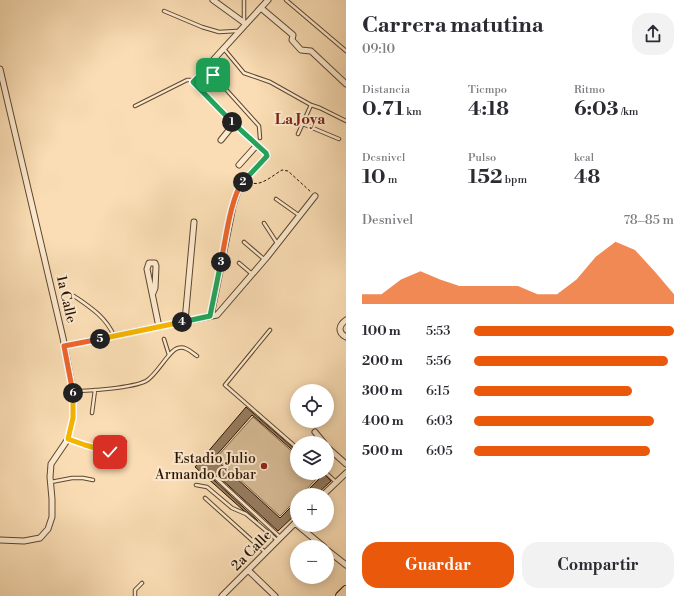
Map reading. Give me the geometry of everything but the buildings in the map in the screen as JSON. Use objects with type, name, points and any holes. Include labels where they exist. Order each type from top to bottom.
[{"type":"main road","points":[[340,596],[346,590]]},
{"type":"street","points":[[213,0],[245,23]]},
{"type":"street","points":[[210,316],[233,206],[240,185],[267,156],[266,153],[234,124],[193,82],[240,31],[245,23],[268,0]]},
{"type":"street","points":[[261,8],[293,35],[292,40],[301,50],[311,51],[346,84]]},
{"type":"street","name":"1a Calle","points":[[0,69],[73,391],[73,418],[68,439],[51,464],[50,482],[52,517],[48,529],[40,538],[24,541],[0,540]]},
{"type":"street","points":[[221,140],[234,124]]},
{"type":"street","points":[[239,165],[257,145]]},
{"type":"street","points":[[64,346],[218,315],[265,260],[315,196]]},
{"type":"street","points":[[185,321],[194,222]]},
{"type":"street","points":[[153,293],[155,288],[156,266],[155,263],[149,263],[147,269],[159,327]]},
{"type":"street","points":[[346,320],[340,326],[339,330],[346,337]]},
{"type":"street","points":[[316,432],[319,436]]},
{"type":"street","points":[[334,453],[346,464]]},
{"type":"street","points":[[330,488],[346,473]]},
{"type":"street","name":"2a Calle","points":[[222,596],[290,528]]},
{"type":"street","points":[[307,532],[316,540]]},
{"type":"street","points":[[334,556],[346,565]]},
{"type":"street","points":[[248,570],[275,596]]},
{"type":"lane","points":[[244,0],[245,23]]},
{"type":"lane","points":[[286,0],[346,51]]},
{"type":"lane","points":[[164,12],[219,32],[240,31]]},
{"type":"lane","points":[[224,49],[244,73],[270,82],[311,105],[346,121]]},
{"type":"lane","points":[[206,69],[259,126],[260,138]]},
{"type":"lane","points":[[135,106],[187,80],[191,80],[193,82]]},
{"type":"lane","points":[[298,134],[311,105]]},
{"type":"lane","points":[[303,124],[339,139]]},
{"type":"lane","points":[[276,200],[300,216]]},
{"type":"lane","points":[[264,224],[278,244]]},
{"type":"lane","points":[[244,242],[265,260]]},
{"type":"lane","points":[[238,263],[252,274]]},
{"type":"lane","points":[[74,296],[101,316],[111,328],[114,336]]},
{"type":"lane","points":[[270,330],[225,385],[290,442]]},
{"type":"lane","points":[[164,339],[169,356]]},
{"type":"lane","points":[[73,391],[96,390],[147,380],[156,372],[173,350],[186,348],[197,356]]},
{"type":"lane","points":[[92,413],[96,390]]},
{"type":"lane","points":[[68,439],[85,445],[115,452],[121,451],[124,448],[125,442]]},
{"type":"lane","points":[[50,482],[72,478],[93,480]]},
{"type":"lane","points":[[216,478],[279,539]]},
{"type":"lane","points":[[196,485],[207,487],[232,508],[246,514],[279,539]]},
{"type":"lane","points":[[205,498],[266,552]]},
{"type":"lane","points":[[135,596],[136,590],[142,583]]},
{"type":"path","points":[[246,179],[254,184],[260,184],[282,170],[288,171],[315,196]]},
{"type":"shaded area","points":[[253,417],[290,450],[290,480],[315,480],[308,488],[290,488],[290,506],[280,516],[216,458]]},
{"type":"place","name":"Estadio Julio Armando Cobar","points":[[264,466]]},
{"type":"district","name":"La Joya","points":[[300,119]]},
{"type":"route","points":[[110,452],[68,439],[73,418],[73,391],[64,346],[210,316],[233,206],[240,185],[267,156],[266,153],[234,124],[193,82],[206,69],[213,75]]}]
